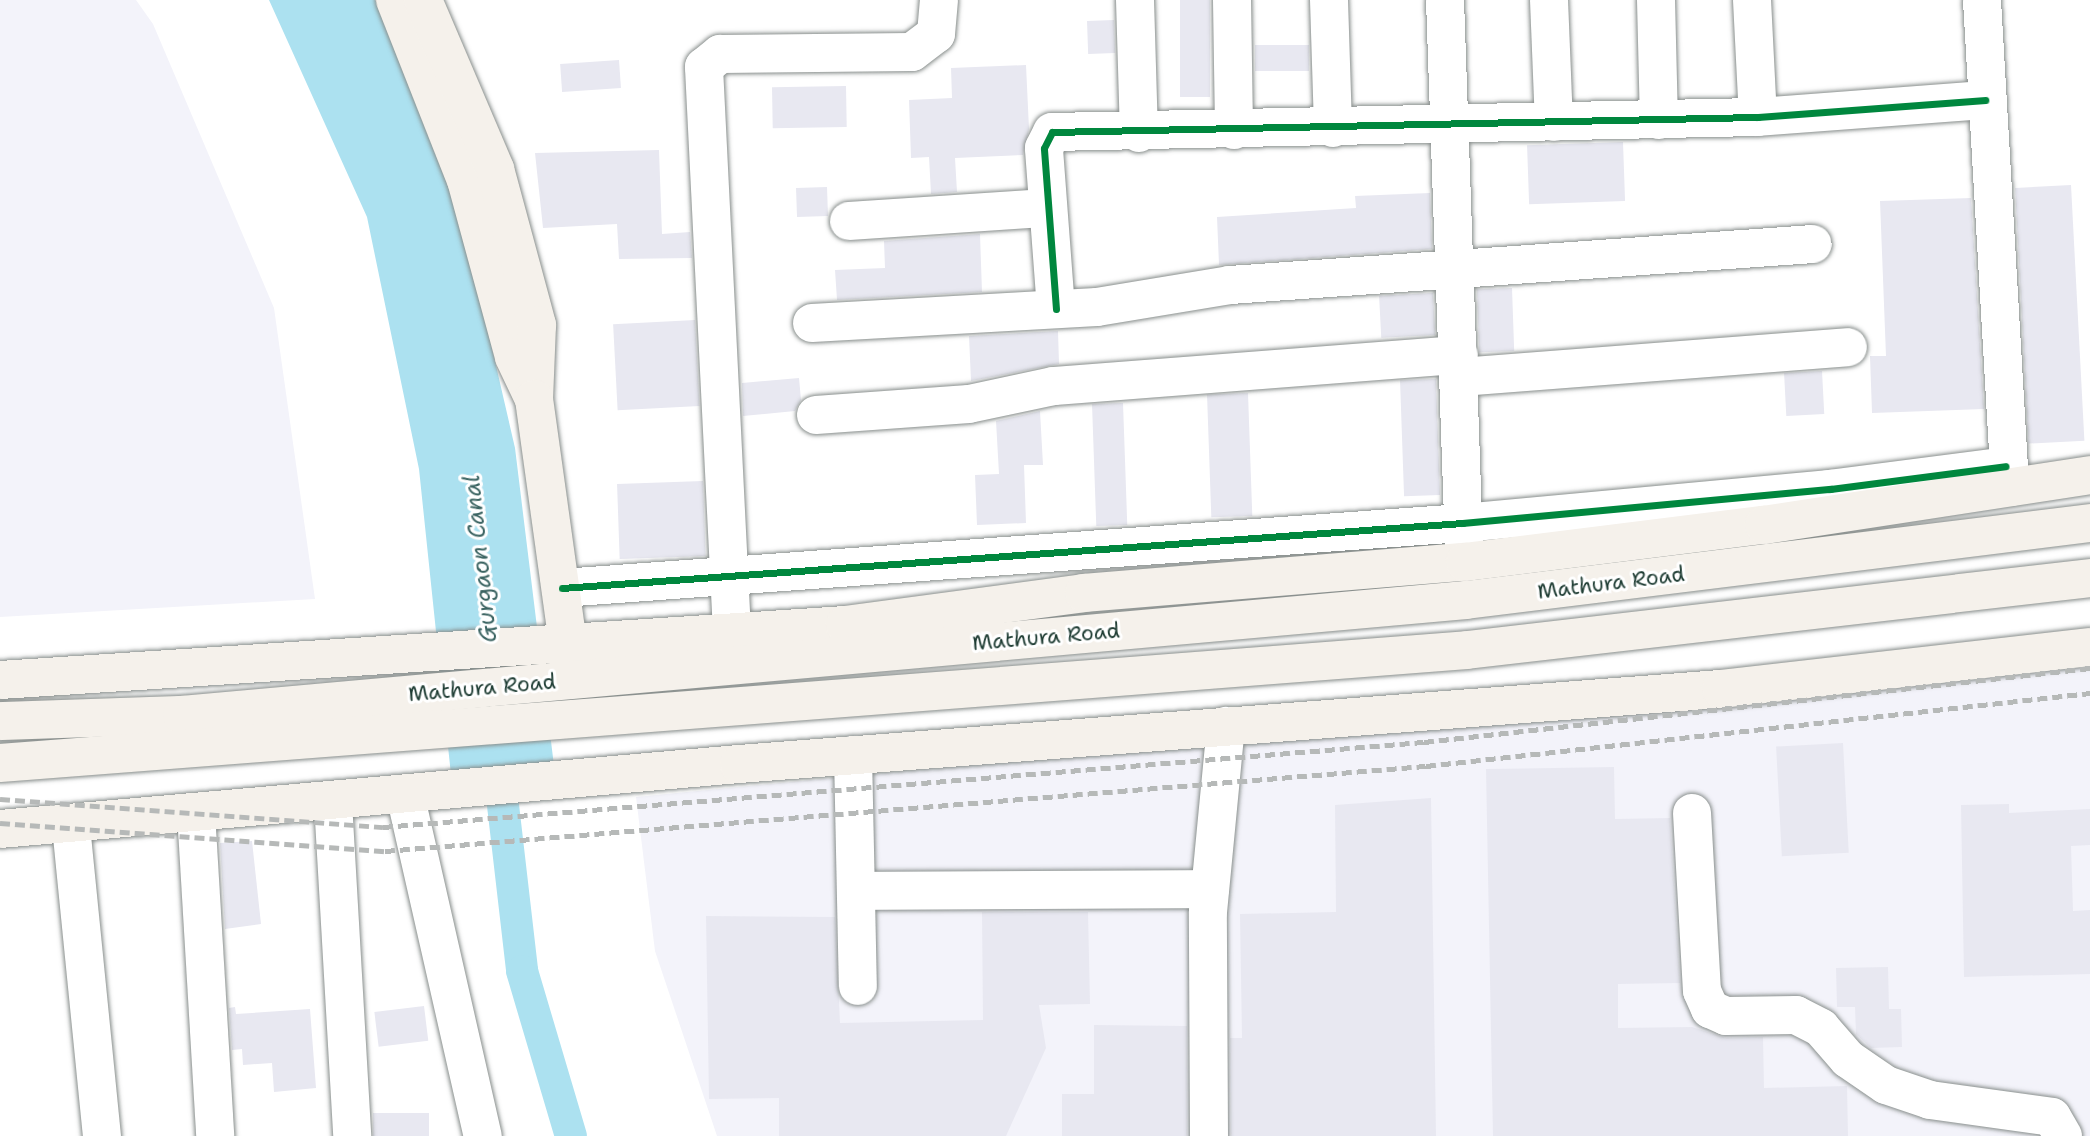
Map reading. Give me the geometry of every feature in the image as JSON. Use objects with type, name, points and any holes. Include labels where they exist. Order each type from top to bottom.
[{"type":"main road","points":[[418,1],[513,357],[534,399],[562,588],[555,644]]},
{"type":"main road","name":"Mathura Road","points":[[0,680],[845,625],[1084,593],[1465,562],[1764,525],[2008,477],[2090,475]]},
{"type":"main road","name":"Mathura Road","points":[[0,721],[182,715],[1466,600],[2090,523]]},
{"type":"main road","name":"Mathura Road","points":[[0,763],[437,733],[563,720],[1467,650],[2090,578]]},
{"type":"main road","points":[[0,829],[71,825],[853,755],[1721,689],[2090,647]]},
{"type":"street","points":[[732,632],[704,67],[720,54],[912,51],[936,34],[939,0]]},
{"type":"street","points":[[1135,0],[1139,133]]},
{"type":"street","points":[[1232,0],[1234,130]]},
{"type":"street","points":[[1329,0],[1333,128]]},
{"type":"street","points":[[1445,0],[1465,562]]},
{"type":"street","points":[[1549,0],[1554,122]]},
{"type":"street","points":[[1656,0],[1658,120]]},
{"type":"street","points":[[1752,0],[1758,117]]},
{"type":"street","points":[[562,588],[1463,523],[1830,489],[2008,477],[1985,100],[1982,0]]},
{"type":"street","points":[[1056,309],[1047,208],[1048,134],[1758,117],[1985,100]]},
{"type":"street","points":[[849,220],[1047,208]]},
{"type":"street","points":[[812,323],[1056,309],[1230,285],[1813,244]]},
{"type":"street","points":[[816,415],[969,404],[1054,386],[1848,347]]},
{"type":"street","points":[[1209,1136],[1210,889],[1226,726]]},
{"type":"street","points":[[853,755],[858,986]]},
{"type":"street","points":[[405,794],[483,1136]]},
{"type":"street","points":[[333,802],[352,1136]]},
{"type":"street","points":[[196,812],[215,1136]]},
{"type":"street","points":[[1692,813],[1702,991],[1710,1009],[1726,1016],[1796,1015],[1821,1028],[1848,1059],[1886,1085],[1930,1100],[2052,1116],[2063,1136]]},
{"type":"street","points":[[71,825],[102,1136]]},
{"type":"street","points":[[856,891],[1210,889]]},
{"type":"shaded area","points":[[0,0],[136,0],[153,24],[274,308],[315,599],[0,617]]},
{"type":"shaded area","points":[[2090,656],[2090,1136],[717,1136],[655,951],[636,797]]},
{"type":"water","points":[[269,0],[375,0],[403,54],[461,214],[515,448],[556,782],[453,794],[419,469],[367,217]]},
{"type":"building","points":[[1180,0],[1210,0],[1210,97],[1180,97]]},
{"type":"building","points":[[1114,20],[1115,53],[1088,54],[1087,21]]},
{"type":"building","points":[[1255,45],[1309,45],[1309,71],[1255,71]]},
{"type":"building","points":[[619,60],[621,88],[562,92],[560,64]]},
{"type":"building","points":[[1026,65],[1029,129],[1023,155],[955,158],[957,192],[931,194],[929,157],[911,158],[909,100],[952,98],[951,68]]},
{"type":"building","points":[[846,86],[847,127],[773,128],[772,87]]},
{"type":"building","points":[[1623,142],[1625,201],[1529,204],[1527,145]]},
{"type":"building","points":[[659,150],[662,234],[690,232],[692,258],[619,259],[617,224],[543,228],[535,153]]},
{"type":"building","points":[[2071,185],[2084,441],[2028,444],[2015,188]]},
{"type":"building","points":[[827,187],[828,216],[797,217],[796,188]]},
{"type":"building","points":[[1430,193],[1432,249],[1219,265],[1217,217],[1356,208],[1355,196]]},
{"type":"building","points":[[1971,198],[1984,409],[1872,413],[1870,356],[1886,356],[1880,201]]},
{"type":"building","points":[[980,234],[982,292],[837,300],[835,270],[885,268],[884,241]]},
{"type":"building","points":[[1512,288],[1514,351],[1479,352],[1477,289]]},
{"type":"building","points":[[1433,293],[1435,335],[1381,338],[1379,296]]},
{"type":"building","points":[[695,320],[700,406],[618,410],[613,324]]},
{"type":"building","points":[[1058,331],[1059,364],[971,381],[969,336]]},
{"type":"building","points":[[1822,371],[1824,414],[1786,416],[1784,373]]},
{"type":"building","points":[[799,378],[801,400],[795,411],[743,416],[742,383]]},
{"type":"building","points":[[1436,379],[1440,495],[1404,496],[1400,380]]},
{"type":"building","points":[[1248,393],[1252,516],[1211,517],[1207,394]]},
{"type":"building","points":[[1123,403],[1127,525],[1096,526],[1092,404]]},
{"type":"building","points":[[1040,411],[1043,465],[1024,465],[1026,523],[977,525],[975,475],[999,474],[996,421]]},
{"type":"building","points":[[703,481],[706,556],[620,559],[617,484]]},
{"type":"building","points":[[1843,743],[1849,853],[1782,856],[1776,747]]},
{"type":"building","points":[[1614,767],[1615,819],[1670,818],[1680,983],[1618,984],[1618,1028],[1692,1027],[1726,1038],[1763,1037],[1764,1088],[1847,1086],[1848,1136],[1493,1136],[1486,769]]},
{"type":"building","points":[[1431,798],[1436,1136],[1231,1136],[1230,1038],[1242,1038],[1240,914],[1336,912],[1335,805]]},
{"type":"building","points":[[2009,804],[2009,813],[2090,809],[2090,845],[2071,846],[2073,911],[2090,910],[2090,974],[1964,977],[1961,805]]},
{"type":"building","points":[[252,841],[261,924],[225,929],[220,843]]},
{"type":"building","points":[[982,912],[1088,912],[1090,1004],[1039,1005],[1046,1048],[1006,1136],[779,1136],[779,1098],[709,1099],[706,916],[835,917],[840,1023],[983,1020]]},
{"type":"building","points":[[1888,967],[1889,1009],[1901,1009],[1902,1047],[1871,1048],[1856,1034],[1855,1007],[1837,1007],[1836,968]]},
{"type":"building","points":[[424,1006],[428,1041],[379,1047],[374,1012]]},
{"type":"building","points":[[235,1007],[236,1014],[310,1009],[316,1088],[274,1092],[272,1063],[243,1065],[242,1049],[232,1050],[229,1008]]},
{"type":"building","points":[[1094,1025],[1187,1026],[1187,1136],[1062,1136],[1062,1094],[1094,1094]]},
{"type":"building","points":[[373,1113],[429,1113],[429,1136],[373,1136]]},
{"type":"waterway","name":"Gurgaon Canal","points":[[498,762],[522,971],[571,1136]]},
{"type":"railway","points":[[0,799],[383,827],[1424,742],[2090,668]]},
{"type":"railway","points":[[0,823],[385,851],[1426,766],[2090,693]]},
{"type":"cycle path","points":[[1056,309],[1044,148],[1052,132],[1758,117],[1985,100]]},
{"type":"cycle path","points":[[562,588],[1463,523],[1830,489],[2006,466]]}]
